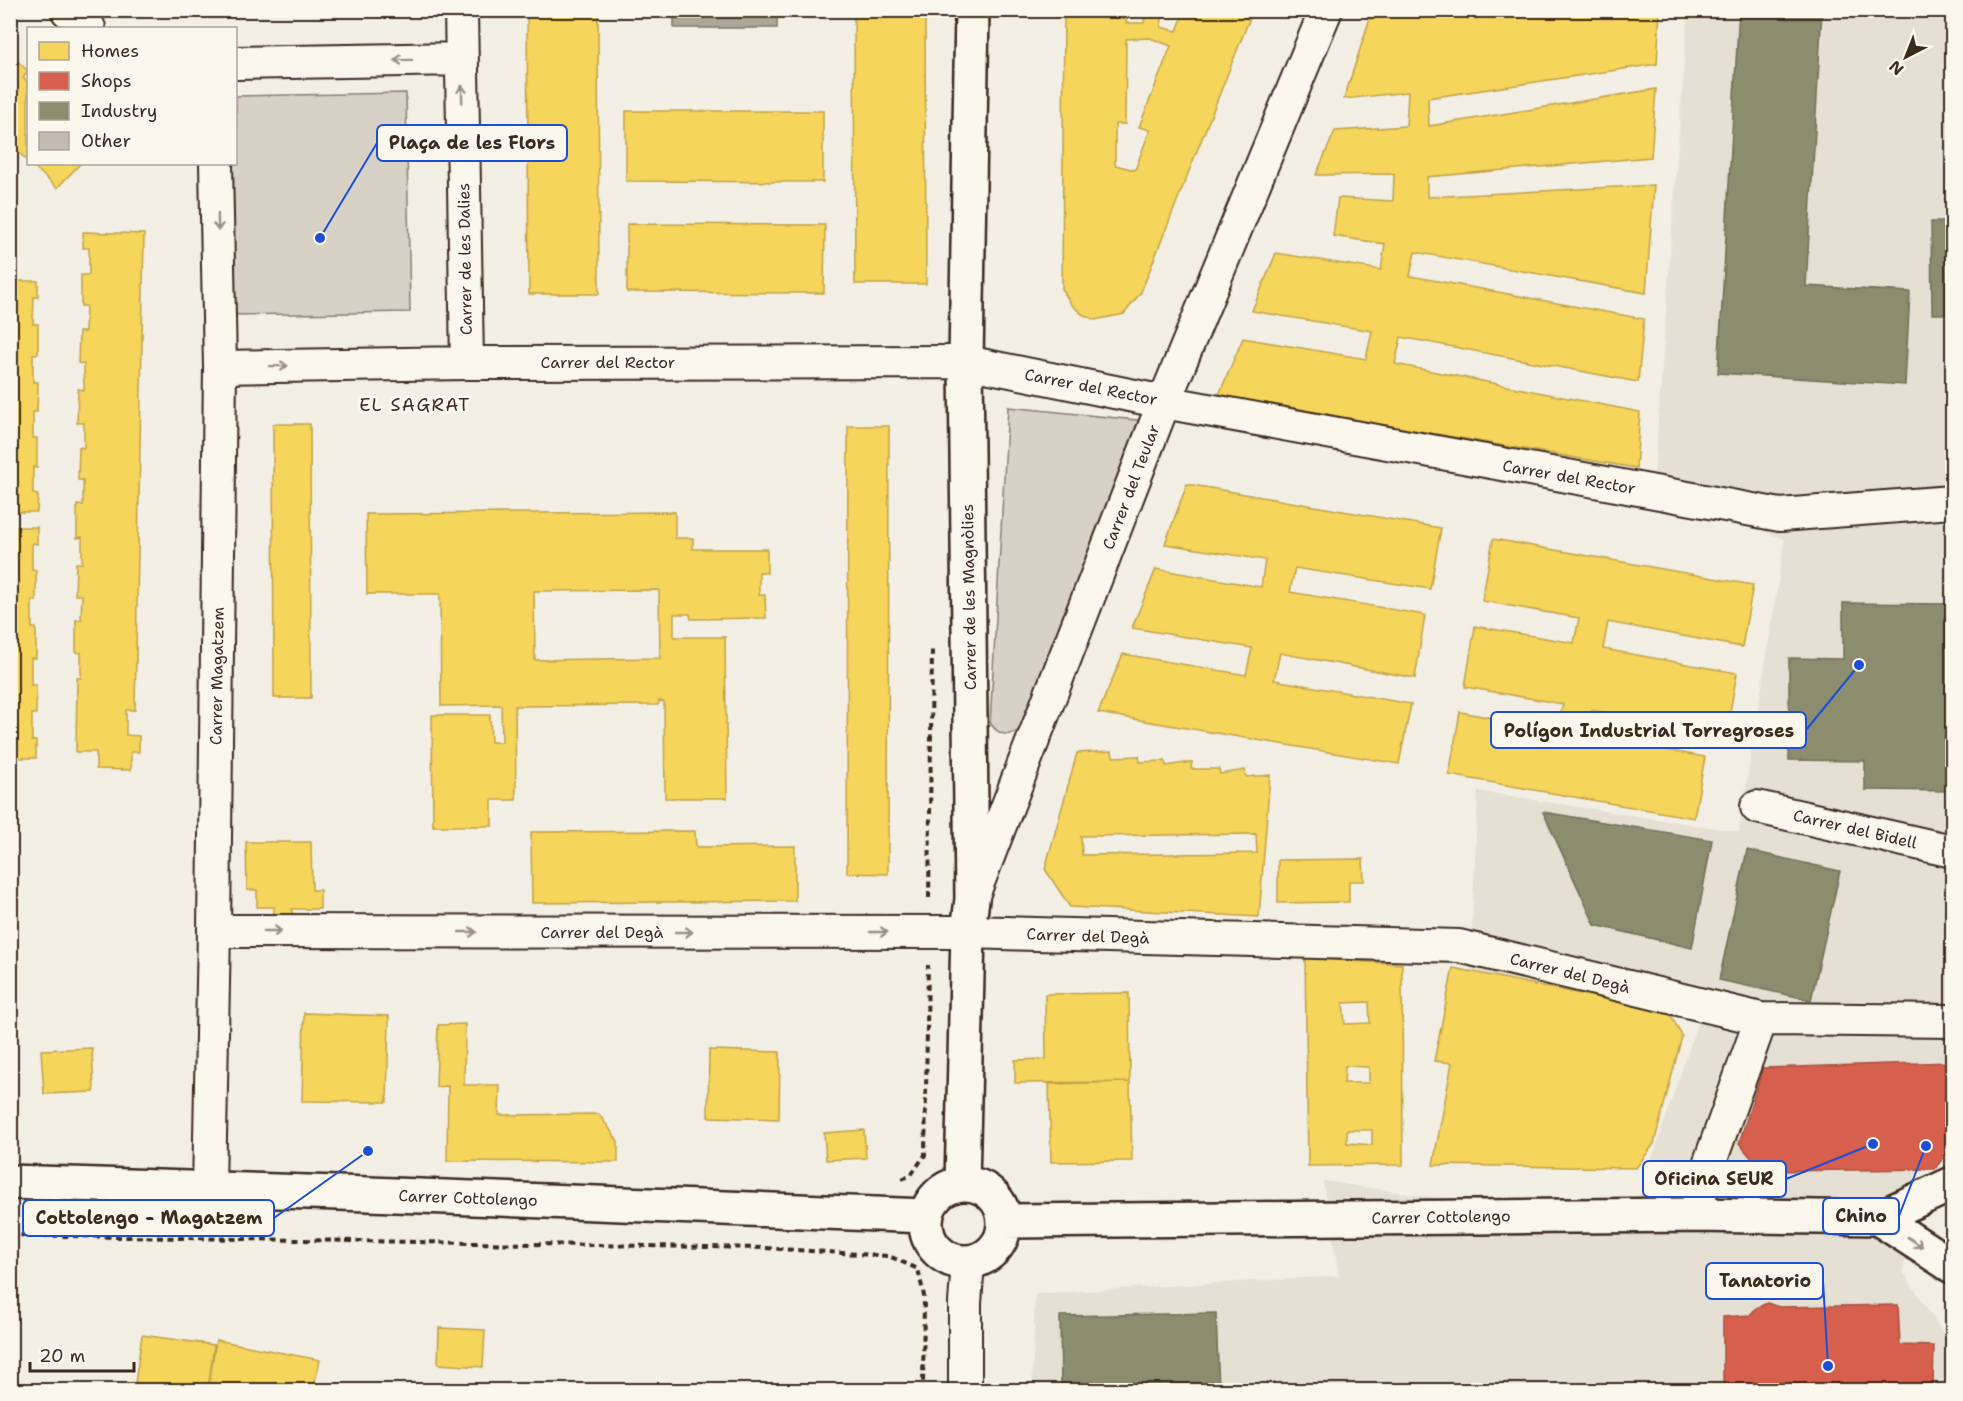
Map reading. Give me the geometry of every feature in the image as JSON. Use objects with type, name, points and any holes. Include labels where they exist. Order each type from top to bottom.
[{"type":"street","points":[[67,10],[88,27]]},
{"type":"street","name":"Carrer de les Dalies","points":[[461,10],[467,363]]},
{"type":"street","name":"Carrer de les Magnòlies","points":[[962,1184],[968,932],[972,899],[966,362],[972,10]]},
{"type":"street","name":"Carrer del Teular","points":[[972,899],[1164,402],[1326,10]]},
{"type":"street","points":[[237,63],[461,59]]},
{"type":"street","name":"Carrer Magatzem","points":[[209,1189],[220,367],[216,165]]},
{"type":"street","name":"Carrer del Rector","points":[[220,367],[467,363],[966,362],[1164,402],[1780,515],[1953,502]]},
{"type":"street","name":"Carrer del Bidell","points":[[1757,807],[1953,851]]},
{"type":"street","name":"Carrer del Degà","points":[[214,932],[968,932],[1459,946],[1761,1019],[1953,1021]]},
{"type":"street","points":[[1695,1215],[1706,1173],[1761,1019]]},
{"type":"street","name":"Carrer Cottolengo","points":[[10,1182],[926,1216]]},
{"type":"street","points":[[962,1184],[975,1185],[986,1190],[995,1198],[1004,1221],[1003,1233],[998,1244],[990,1253],[980,1260],[956,1262],[936,1250],[926,1228],[926,1216],[930,1204],[938,1194],[950,1187],[962,1184]]},
{"type":"street","points":[[1878,1218],[1953,1184]]},
{"type":"street","name":"Carrer Cottolengo","points":[[1004,1221],[1695,1215],[1878,1218]]},
{"type":"street","points":[[1878,1218],[1953,1266]]},
{"type":"street","points":[[965,1390],[965,1304],[968,1262]]},
{"type":"path","points":[[889,1256],[891,1240],[887,1186],[911,1175],[925,1155],[932,647]]},
{"type":"path","points":[[10,1235],[765,1248],[889,1256],[918,1269],[924,1296],[923,1390]]},
{"type":"shaded area","points":[[391,10],[386,14],[219,11]]},
{"type":"shaded area","points":[[674,11],[777,11],[777,28],[674,28]]},
{"type":"shaded area","points":[[1688,11],[1952,11],[1952,1140],[1917,1176],[1903,1272],[1952,1346],[1952,1390],[1032,1390],[1035,1294],[1339,1276],[1323,1181],[1629,1227],[1701,1013],[1470,971],[1478,791],[1739,832],[1785,539],[1653,491]]},
{"type":"shaded area","points":[[406,93],[410,312],[232,315],[230,165],[237,165],[237,96]]},
{"type":"shaded area","points":[[1008,407],[1146,421],[1031,721],[1015,732],[1005,734],[1000,733],[990,723]]},
{"type":"building: Homes","points":[[527,10],[598,10],[599,294],[529,294]]},
{"type":"building: Homes","points":[[854,10],[925,10],[926,284],[855,284]]},
{"type":"building: Homes","points":[[1064,10],[1126,10],[1126,23],[1144,23],[1146,10],[1163,11],[1161,27],[1177,31],[1185,10],[1253,10],[1141,292],[1124,314],[1095,320],[1082,314],[1071,304],[1062,289]],"holes":[[[1150,38],[1171,46],[1139,127],[1150,130],[1135,170],[1115,165],[1115,124],[1125,124],[1126,39]]]},
{"type":"building: Homes","points":[[1470,10],[1660,10],[1657,64],[1428,98],[1429,126],[1656,89],[1651,157],[1427,177],[1427,197],[1654,185],[1646,293],[1415,252],[1410,276],[1644,319],[1638,382],[1401,337],[1395,364],[1640,412],[1636,468],[1218,397],[1243,338],[1366,359],[1372,331],[1252,311],[1276,253],[1381,270],[1385,244],[1333,236],[1338,198],[1393,201],[1394,174],[1316,175],[1335,131],[1406,126],[1408,92],[1344,99],[1370,18]]},
{"type":"building: Homes","points":[[10,54],[27,70],[23,78],[27,82],[27,160],[10,145]]},
{"type":"building: Homes","points":[[626,111],[823,111],[823,182],[626,181]]},
{"type":"building: Homes","points":[[32,165],[79,165],[57,188]]},
{"type":"building: Homes","points":[[627,224],[825,225],[824,293],[627,292]]},
{"type":"building: Homes","points":[[83,232],[144,234],[135,710],[126,710],[126,735],[139,736],[139,752],[131,752],[131,770],[96,769],[96,752],[76,752],[77,678],[81,678],[81,653],[76,652],[76,620],[81,620],[82,595],[75,595],[76,563],[82,563],[82,537],[77,538],[77,505],[83,505],[83,480],[78,480],[79,447],[84,448],[84,423],[77,423],[78,389],[84,390],[84,364],[78,363],[79,332],[85,332],[86,306],[81,306],[81,275],[89,275],[89,248],[83,248]]},
{"type":"building: Homes","points":[[10,281],[38,281],[38,297],[34,297],[33,324],[38,324],[38,354],[33,354],[33,382],[38,382],[37,412],[33,412],[33,438],[37,438],[37,468],[33,467],[33,494],[38,495],[37,512],[10,512]]},
{"type":"building: Homes","points":[[273,424],[310,424],[311,698],[274,698]]},
{"type":"building: Homes","points":[[848,426],[889,426],[888,874],[847,873]]},
{"type":"building: Homes","points":[[1187,484],[1441,528],[1430,589],[1295,568],[1290,592],[1425,615],[1415,678],[1280,653],[1274,680],[1411,704],[1399,764],[1098,713],[1123,654],[1246,675],[1252,648],[1132,628],[1156,569],[1261,587],[1265,560],[1165,544]]},
{"type":"building: Homes","points":[[675,512],[675,538],[693,538],[693,549],[767,549],[767,573],[759,572],[759,595],[765,595],[766,618],[691,619],[690,614],[674,614],[674,637],[725,637],[727,798],[665,798],[664,702],[659,701],[658,705],[515,706],[516,800],[492,800],[492,826],[433,826],[432,715],[490,715],[491,742],[502,742],[501,705],[441,706],[440,594],[367,594],[366,514]],"holes":[[[659,590],[660,658],[535,660],[534,591]]]},
{"type":"building: Homes","points":[[10,527],[37,527],[37,544],[32,543],[32,570],[36,570],[36,601],[32,600],[32,628],[36,628],[36,658],[31,658],[31,685],[36,685],[36,714],[32,714],[32,741],[36,741],[36,758],[10,758]]},
{"type":"building: Homes","points":[[1493,539],[1753,585],[1742,647],[1608,622],[1603,649],[1737,673],[1726,734],[1592,710],[1586,735],[1705,757],[1694,818],[1449,775],[1460,712],[1557,730],[1563,704],[1465,687],[1475,626],[1574,643],[1579,618],[1482,601]]},
{"type":"building: Homes","points":[[1112,751],[1113,757],[1139,756],[1140,762],[1165,761],[1166,766],[1192,762],[1191,769],[1219,769],[1220,774],[1245,770],[1246,777],[1270,775],[1259,917],[1070,907],[1045,869],[1077,753]],"holes":[[[1256,834],[1257,853],[1082,855],[1081,836]]]},
{"type":"building: Homes","points":[[695,831],[696,847],[795,846],[795,901],[532,903],[531,832]]},
{"type":"building: Homes","points":[[246,842],[311,842],[312,890],[320,890],[320,909],[292,909],[293,919],[274,920],[274,907],[257,907],[257,890],[247,890]]},
{"type":"building: Homes","points":[[1363,859],[1364,881],[1349,881],[1349,902],[1278,903],[1278,860]]},
{"type":"building: Homes","points":[[1305,958],[1402,964],[1403,1165],[1308,1166]],"holes":[[[1369,1002],[1370,1023],[1345,1024],[1343,1003]],[[1345,1066],[1369,1067],[1369,1083],[1344,1083]],[[1347,1130],[1372,1130],[1372,1145],[1347,1143]]]},
{"type":"building: Homes","points":[[1453,968],[1669,1012],[1682,1036],[1654,1144],[1636,1168],[1433,1165],[1452,1063],[1434,1061]]},
{"type":"building: Homes","points":[[1129,993],[1130,1082],[1015,1083],[1015,1060],[1046,1059],[1045,994]]},
{"type":"building: Homes","points":[[304,1013],[389,1016],[387,1102],[302,1101]]},
{"type":"building: Homes","points":[[465,1024],[464,1085],[500,1085],[499,1115],[599,1114],[618,1141],[618,1162],[447,1161],[448,1086],[436,1087],[438,1025]]},
{"type":"building: Homes","points":[[92,1048],[94,1092],[44,1094],[41,1050]]},
{"type":"building: Homes","points":[[709,1050],[780,1052],[779,1119],[708,1117]]},
{"type":"building: Homes","points":[[1130,1082],[1132,1161],[1051,1162],[1049,1084]]},
{"type":"building: Homes","points":[[864,1130],[866,1158],[826,1160],[824,1133]]},
{"type":"building: Homes","points":[[439,1328],[485,1330],[483,1367],[438,1364]]},
{"type":"building: Homes","points":[[142,1335],[214,1345],[208,1390],[134,1390]]},
{"type":"building: Homes","points":[[216,1340],[320,1360],[313,1390],[208,1390]]},
{"type":"building: Shops","points":[[1952,1062],[1952,1146],[1935,1169],[1762,1171],[1739,1143],[1763,1068]]},
{"type":"building: Shops","points":[[1767,1303],[1779,1307],[1898,1305],[1900,1345],[1934,1346],[1933,1386],[1949,1387],[1949,1390],[1723,1390],[1723,1317],[1750,1315],[1756,1308]]},
{"type":"building: Industry","points":[[1739,10],[1822,10],[1806,286],[1910,292],[1905,385],[1718,373]]},
{"type":"building: Industry","points":[[1931,222],[1952,222],[1952,354],[1951,314],[1932,314]]},
{"type":"building: Industry","points":[[1843,603],[1952,604],[1952,791],[1865,790],[1865,761],[1789,760],[1789,658],[1843,659]]},
{"type":"building: Industry","points":[[1543,812],[1712,840],[1692,948],[1595,925]]},
{"type":"building: Industry","points":[[1747,850],[1840,871],[1811,1000],[1719,980]]},
{"type":"building: Industry","points":[[1216,1313],[1219,1390],[1061,1390],[1060,1316]]},
{"type":"building: Other","points":[[828,1385],[829,1390],[801,1390]]},
{"type":"place","name":"Plaça de les Flors","points":[[320,238]]},
{"type":"place","name":"Polígon Industrial Torregroses","points":[[1859,665]]},
{"type":"place","name":"Oficina SEUR","points":[[1873,1144]]},
{"type":"place","name":"Chino","points":[[1926,1146]]},
{"type":"place","name":"Cottolengo - Magatzem","points":[[368,1151]]},
{"type":"place","name":"Tanatorio","points":[[1828,1366]]},
{"type":"district","name":"EL SAGRAT","points":[[415,405]]}]
